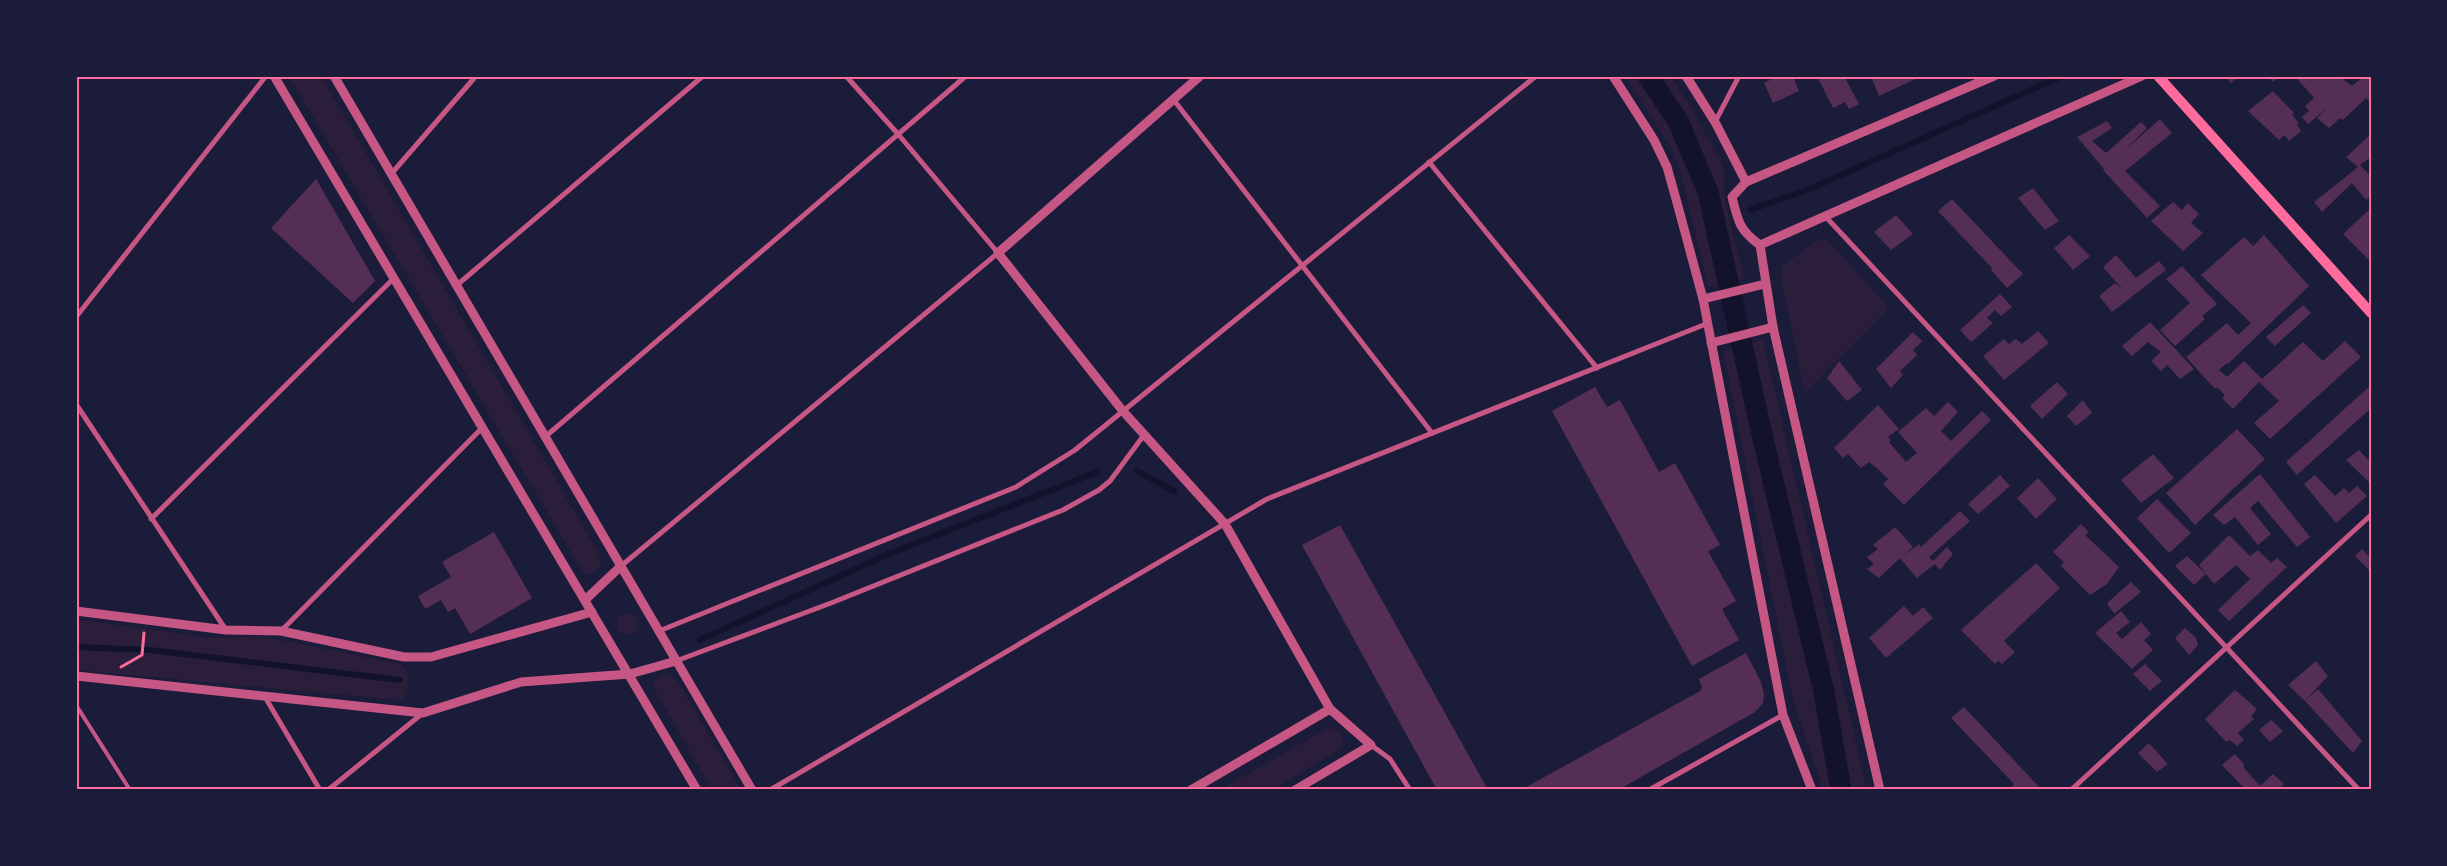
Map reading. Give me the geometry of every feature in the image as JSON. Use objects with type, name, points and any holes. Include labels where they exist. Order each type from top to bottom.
[{"type":"main road","points":[[2158,76],[2371,313]]},
{"type":"street","points":[[76,318],[266,76]]},
{"type":"street","points":[[274,76],[697,790]]},
{"type":"street","points":[[334,76],[752,790]]},
{"type":"street","points":[[392,173],[476,76]]},
{"type":"street","points":[[457,285],[703,76]]},
{"type":"street","points":[[846,76],[898,134],[998,253],[1122,410],[1225,524],[1330,709],[1390,759],[1410,790]]},
{"type":"street","points":[[545,437],[966,76]]},
{"type":"street","points":[[585,600],[621,566],[998,253],[1200,76]]},
{"type":"street","points":[[659,631],[1016,487],[1075,450],[1536,76]]},
{"type":"street","points":[[1613,76],[1654,140],[1667,167],[1703,299],[1706,324],[1783,716],[1812,790]]},
{"type":"street","points":[[1686,76],[1715,122],[1746,182]]},
{"type":"street","points":[[1715,122],[1739,76]]},
{"type":"street","points":[[1880,790],[1773,327],[1760,245],[1747,236],[1738,224],[1732,197],[1746,182],[1994,76]]},
{"type":"street","points":[[1760,245],[2142,76]]},
{"type":"street","points":[[1173,98],[1432,433]]},
{"type":"street","points":[[1429,162],[1596,368]]},
{"type":"street","points":[[1826,217],[2359,790]]},
{"type":"street","points":[[151,519],[394,278]]},
{"type":"street","points":[[1703,299],[1765,284]]},
{"type":"street","points":[[770,790],[1268,499],[1706,324]]},
{"type":"street","points":[[1711,344],[1773,327]]},
{"type":"street","points":[[76,404],[226,630]]},
{"type":"street","points":[[281,631],[482,428]]},
{"type":"street","points":[[328,790],[423,713],[521,682],[630,674],[676,660],[831,603],[1063,510],[1099,490],[1110,481],[1144,435]]},
{"type":"street","points":[[2071,790],[2371,515]]},
{"type":"street","points":[[76,611],[226,630],[281,631],[404,657],[431,657],[592,612]]},
{"type":"street","points":[[76,676],[423,713]]},
{"type":"street","points":[[265,697],[320,790]]},
{"type":"street","points":[[1191,790],[1330,709]]},
{"type":"street","points":[[1649,790],[1783,716]]},
{"type":"street","points":[[1295,790],[1371,745]]},
{"type":"lane","points":[[76,705],[130,790]]},
{"type":"path","points":[[142,655],[143,641]]},
{"type":"shaded area","points":[[289,76],[321,76],[599,554],[601,564],[595,573],[584,574]]},
{"type":"shaded area","points":[[1625,76],[1671,76],[1694,112],[1724,169],[1725,200],[1744,279],[1708,287],[1680,168],[1671,148]]},
{"type":"shaded area","points":[[1828,240],[1889,308],[1805,393],[1781,279],[1782,267],[1815,241]]},
{"type":"shaded area","points":[[1763,340],[1868,790],[1823,790],[1794,704],[1723,351]]},
{"type":"shaded area","points":[[627,613],[635,616],[638,624],[635,632],[627,635],[619,632],[616,624],[619,616]]},
{"type":"shaded area","points":[[76,619],[210,638],[265,637],[401,664],[407,671],[408,692],[403,699],[387,699],[76,670]]},
{"type":"shaded area","points":[[669,674],[677,680],[741,790],[712,790],[654,688],[654,683],[660,676]]},
{"type":"shaded area","points":[[1328,728],[1336,730],[1341,735],[1340,749],[1272,790],[1220,790]]},
{"type":"building","points":[[1778,76],[1793,76],[1799,91],[1773,103],[1764,83]]},
{"type":"building","points":[[1817,76],[1844,76],[1859,104],[1849,109],[1845,102],[1833,108]]},
{"type":"building","points":[[1871,76],[1922,76],[1879,96]]},
{"type":"building","points":[[2226,76],[2240,76],[2230,83]]},
{"type":"building","points":[[2268,76],[2275,76],[2277,78],[2273,82]]},
{"type":"building","points":[[2295,76],[2339,76],[2352,86],[2364,76],[2371,76],[2371,103],[2366,98],[2343,120],[2340,118],[2329,128],[2317,118],[2328,107],[2308,124],[2302,117],[2309,111],[2305,106],[2314,98]]},
{"type":"building","points":[[2273,91],[2294,113],[2292,115],[2299,123],[2297,125],[2301,131],[2289,141],[2284,135],[2279,140],[2248,111]]},
{"type":"building","points":[[2160,119],[2172,133],[2125,171],[2160,206],[2147,218],[2103,170],[2077,137],[2107,121],[2112,128],[2092,141],[2106,153],[2141,122],[2147,128],[2123,152]]},
{"type":"building","points":[[2369,136],[2371,157],[2360,165],[2371,177],[2371,196],[2366,200],[2352,183],[2322,212],[2314,202],[2358,167],[2346,157]]},
{"type":"building","points":[[316,179],[375,281],[353,303],[271,228]]},
{"type":"building","points":[[2033,188],[2059,221],[2045,230],[2018,198]]},
{"type":"building","points":[[1952,199],[2023,274],[2007,288],[1991,270],[1992,268],[1938,211]]},
{"type":"building","points":[[2173,202],[2182,210],[2188,203],[2199,214],[2191,223],[2203,233],[2183,251],[2151,221]]},
{"type":"building","points":[[2371,208],[2371,259],[2369,260],[2343,234]]},
{"type":"building","points":[[1896,215],[1913,234],[1891,250],[1874,232]]},
{"type":"building","points":[[2069,235],[2090,256],[2073,270],[2054,248]]},
{"type":"building","points":[[2264,235],[2309,286],[2228,364],[2219,370],[2227,377],[2244,361],[2262,379],[2303,342],[2323,361],[2345,341],[2361,357],[2270,439],[2254,423],[2279,401],[2259,382],[2233,409],[2222,398],[2225,395],[2217,387],[2215,389],[2186,357],[2227,323],[2238,335],[2251,323],[2201,275],[2244,237],[2253,246]]},
{"type":"building","points":[[2116,255],[2136,278],[2159,261],[2166,270],[2112,312],[2099,296],[2115,283],[2124,291],[2103,267]]},
{"type":"building","points":[[2182,266],[2217,304],[2202,316],[2205,319],[2175,346],[2160,330],[2190,303],[2166,279]]},
{"type":"building","points":[[2000,294],[2012,307],[2001,316],[1995,310],[1987,318],[1993,323],[1971,342],[1960,330]]},
{"type":"building","points":[[2303,305],[2311,313],[2275,346],[2266,337]]},
{"type":"building","points":[[2150,322],[2194,369],[2180,379],[2167,365],[2161,371],[2151,361],[2161,352],[2148,342],[2132,356],[2122,346]]},
{"type":"building","points":[[2038,331],[2049,343],[2004,380],[1983,356],[2004,339],[2009,344],[2016,339],[2022,344]]},
{"type":"building","points":[[1913,332],[1922,341],[1913,350],[1917,355],[1900,371],[1903,375],[1891,388],[1876,369]]},
{"type":"building","points":[[1839,361],[1862,390],[1847,401],[1827,378]]},
{"type":"building","points":[[2057,382],[2068,394],[2042,419],[2030,406]]},
{"type":"building","points":[[2371,385],[2371,408],[2297,475],[2286,462]]},
{"type":"building","points":[[1595,387],[1607,407],[1620,400],[1659,472],[1675,463],[1720,545],[1708,551],[1736,601],[1722,609],[1739,640],[1692,666],[1552,411]]},
{"type":"building","points":[[2083,400],[2092,413],[2076,426],[2067,416]]},
{"type":"building","points":[[1948,402],[1958,412],[1941,431],[1951,441],[1982,411],[1991,420],[1904,505],[1883,484],[1888,479],[1877,468],[1869,462],[1861,468],[1848,454],[1843,458],[1834,448],[1878,405],[1899,429],[1888,437],[1891,440],[1889,442],[1906,462],[1917,453],[1898,432],[1926,408],[1934,416]]},
{"type":"building","points":[[2237,429],[2265,459],[2195,525],[2166,493]]},
{"type":"building","points":[[2359,450],[2371,463],[2371,484],[2346,460]]},
{"type":"building","points":[[2153,454],[2174,478],[2141,503],[2121,480]]},
{"type":"building","points":[[2260,474],[2310,537],[2297,547],[2258,501],[2250,508],[2271,534],[2258,545],[2235,517],[2224,525],[2213,515]]},
{"type":"building","points":[[2000,475],[2010,486],[1978,514],[1968,504]]},
{"type":"building","points":[[2315,475],[2335,496],[2344,488],[2349,493],[2357,486],[2367,496],[2336,523],[2304,484]]},
{"type":"building","points":[[2038,478],[2057,499],[2036,519],[2017,498]]},
{"type":"building","points":[[2157,499],[2191,533],[2169,553],[2137,518]]},
{"type":"building","points":[[1960,511],[1970,521],[1929,557],[1933,561],[1947,547],[1953,554],[1940,570],[1935,564],[1917,578],[1900,558],[1879,578],[1867,569],[1874,564],[1867,557],[1878,549],[1873,545],[1895,527],[1913,547],[1902,557],[1919,544],[1921,547]]},
{"type":"building","points":[[2081,524],[2089,532],[2085,535],[2119,567],[2107,584],[2090,595],[2061,566],[2064,562],[2053,552]]},
{"type":"building","points":[[1340,525],[1488,790],[1437,790],[1302,545]]},
{"type":"building","points":[[494,532],[532,598],[470,634],[455,608],[448,612],[441,600],[425,609],[418,596],[451,577],[442,562]]},
{"type":"building","points":[[2229,535],[2250,556],[2258,550],[2271,563],[2277,558],[2287,567],[2229,621],[2218,610],[2250,579],[2236,565],[2214,584],[2199,565]]},
{"type":"building","points":[[2362,549],[2371,559],[2371,572],[2355,556]]},
{"type":"building","points":[[2187,556],[2206,574],[2194,585],[2175,566]]},
{"type":"building","points":[[2036,563],[2060,588],[2004,641],[2015,652],[2002,664],[1999,661],[1995,664],[1961,630]]},
{"type":"building","points":[[2131,582],[2141,592],[2114,614],[2107,603]]},
{"type":"building","points":[[1904,606],[1913,616],[1923,607],[1933,618],[1886,658],[1869,638]]},
{"type":"building","points":[[2121,611],[2130,622],[2116,633],[2122,639],[2141,622],[2151,634],[2144,640],[2153,650],[2132,669],[2095,633]]},
{"type":"building","points":[[2185,628],[2196,638],[2198,645],[2189,655],[2175,638]]},
{"type":"building","points":[[1746,653],[1761,682],[1764,694],[1763,703],[1755,712],[1618,790],[1521,790],[1700,691],[1702,687],[1699,679]]},
{"type":"building","points":[[2316,661],[2328,676],[2305,701],[2288,685]]},
{"type":"building","points":[[2145,664],[2162,681],[2150,691],[2133,674]]},
{"type":"building","points":[[2318,689],[2362,741],[2353,753],[2305,701]]},
{"type":"building","points":[[2235,690],[2257,709],[2251,717],[2254,719],[2238,733],[2244,740],[2237,746],[2230,740],[2226,742],[2205,719]]},
{"type":"building","points":[[1964,707],[2042,790],[2010,790],[2014,784],[1951,718]]},
{"type":"building","points":[[2271,720],[2283,731],[2270,742],[2259,730]]},
{"type":"building","points":[[2149,743],[2168,764],[2157,772],[2138,753]]},
{"type":"building","points":[[2235,754],[2244,764],[2244,768],[2260,786],[2273,774],[2284,784],[2277,790],[2246,790],[2222,765]]},
{"type":"waterway","points":[[1648,76],[1678,121],[1708,192],[1763,439],[1824,692],[1841,790]]},
{"type":"waterway","points":[[1750,210],[1812,188],[2062,76]]},
{"type":"waterway","points":[[1137,471],[1174,491]]},
{"type":"waterway","points":[[700,640],[884,556],[1097,472]]},
{"type":"waterway","points":[[76,647],[150,650],[400,680]]}]
